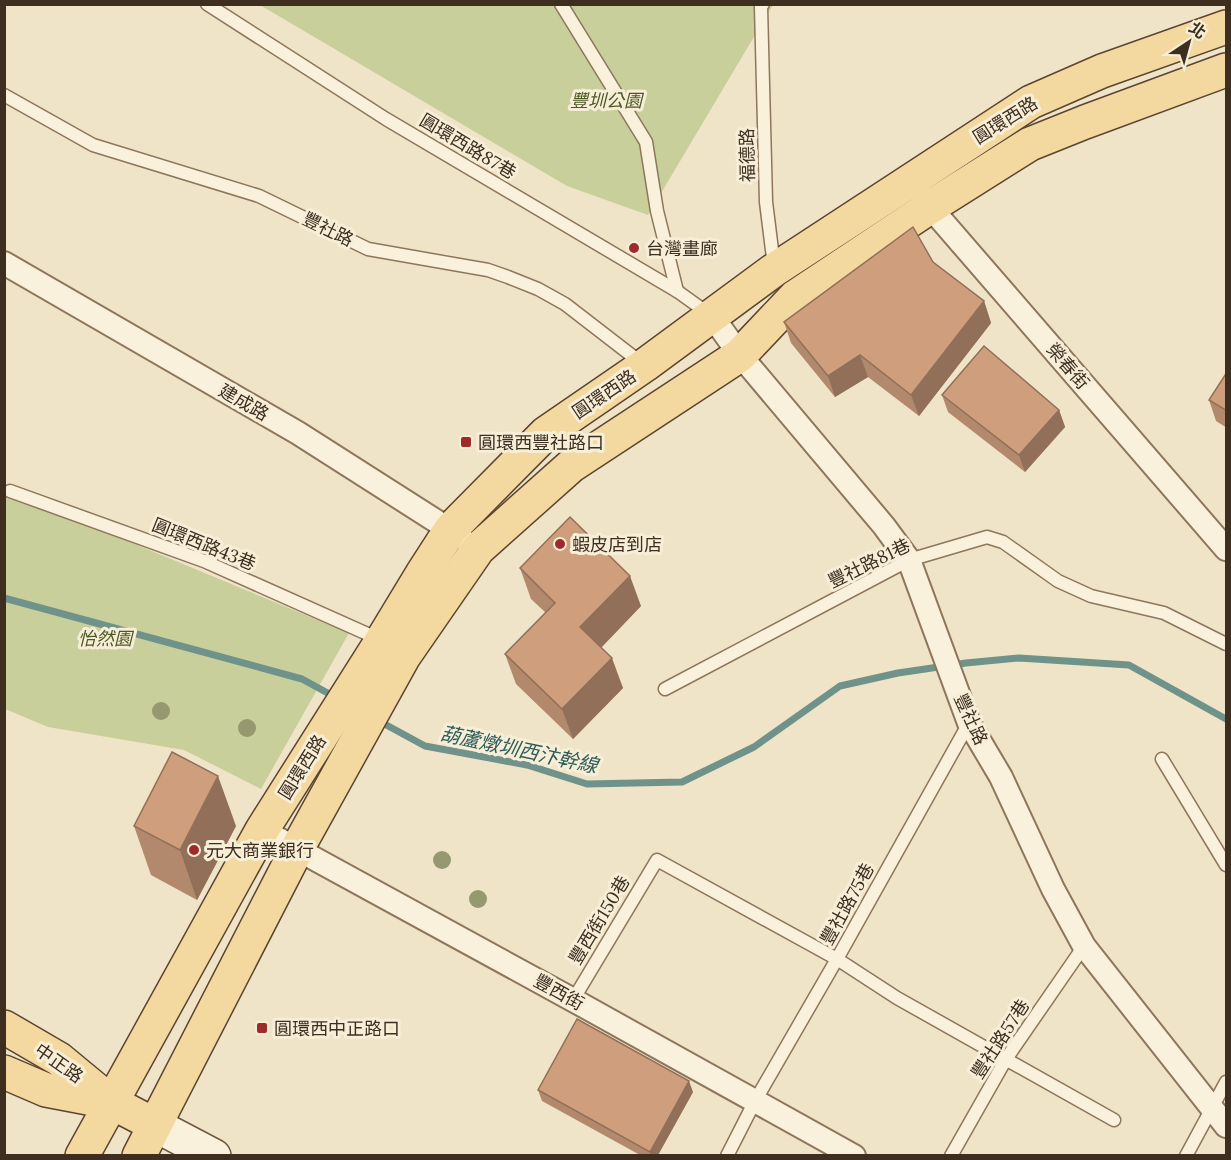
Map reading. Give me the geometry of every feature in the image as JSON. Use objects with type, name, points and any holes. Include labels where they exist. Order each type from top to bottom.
[{"type":"main road","name":"圓環西路","points":[[139,1155],[297,849],[404,656],[478,549],[571,466],[740,355],[785,284],[913,180],[1031,102],[1102,70],[1227,27]]},
{"type":"main road","name":"圓環西路","points":[[82,1155],[262,830],[422,574],[451,529],[546,433],[712,316],[785,284],[930,207],[1030,144],[1227,70]]},
{"type":"main road","name":"中正路","points":[[4,1027],[59,1059],[111,1102],[155,1125]]},
{"type":"main road","name":"中正路","points":[[8,1077],[46,1090],[111,1102]]},
{"type":"street","name":"榮春街","points":[[913,180],[930,207],[1227,549]]},
{"type":"street","name":"建成路","points":[[4,264],[298,433],[451,529],[478,549]]},
{"type":"street","name":"豐社路","points":[[712,316],[740,355],[885,526],[909,560],[969,723],[1001,777],[1053,889],[1084,946],[1220,1117]]},
{"type":"street","name":"豐西街","points":[[262,830],[854,1155]]},
{"type":"street","name":"中正路","points":[[155,1125],[214,1155]]},
{"type":"lane","name":"圓環西路87巷","points":[[207,4],[386,119],[677,291],[712,316]]},
{"type":"lane","points":[[561,4],[646,142],[657,211],[677,291]]},
{"type":"lane","name":"福德路","points":[[762,4],[766,202],[785,284]]},
{"type":"lane","name":"豐社路","points":[[4,95],[93,145],[259,196],[368,249],[488,270],[538,289],[565,304],[645,365]]},
{"type":"lane","name":"圓環西路43巷","points":[[10,491],[204,561],[382,640]]},
{"type":"lane","name":"豐社路81巷","points":[[665,689],[909,560],[987,537],[1003,542],[1058,582],[1091,596],[1164,614],[1227,644]]},
{"type":"lane","name":"豐社路75巷","points":[[728,1155],[755,1101],[969,723]]},
{"type":"lane","points":[[1162,759],[1227,865]]},
{"type":"lane","name":"豐西街150巷","points":[[573,999],[657,860],[837,959]]},
{"type":"lane","name":"豐社路57巷","points":[[951,1155],[1006,1059],[1084,946]]},
{"type":"lane","points":[[837,959],[897,998],[1114,1120]]},
{"type":"lane","points":[[1186,1155],[1220,1117],[1227,1082]]},
{"type":"green space","name":"豐圳公園","points":[[260,5],[773,5],[648,215],[567,186]]},
{"type":"green space","name":"怡然園","points":[[5,495],[77,520],[349,633],[261,789],[184,750],[48,727],[5,709]]},
{"type":"building","points":[[913,227],[933,262],[984,301],[911,395],[860,355],[828,376],[784,322]]},
{"type":"building","points":[[984,346],[1059,410],[1019,455],[942,395]]},
{"type":"building","points":[[1227,372],[1227,411],[1209,400]]},
{"type":"building","points":[[570,517],[630,576],[580,627],[612,658],[562,709],[505,654],[555,603],[520,568]]},
{"type":"building","points":[[172,752],[218,776],[180,850],[134,826]]},
{"type":"building","points":[[577,1019],[689,1081],[650,1152],[538,1090]]},
{"type":"waterway","name":"葫蘆燉圳西汴幹線","points":[[4,598],[302,679],[335,697]]},
{"type":"waterway","name":"葫蘆燉圳西汴幹線","points":[[379,721],[425,746],[527,765],[587,784],[682,782],[754,747],[840,686],[898,673],[966,663],[1019,658],[1129,665],[1226,719]]},
{"type":"place","name":"台灣畫廊","points":[[634,248]]},
{"type":"place","name":"圓環西豐社路口","points":[[466,442]]},
{"type":"place","name":"蝦皮店到店","points":[[560,544]]},
{"type":"place","name":"元大商業銀行","points":[[194,850]]},
{"type":"place","name":"圓環西中正路口","points":[[262,1028]]}]
